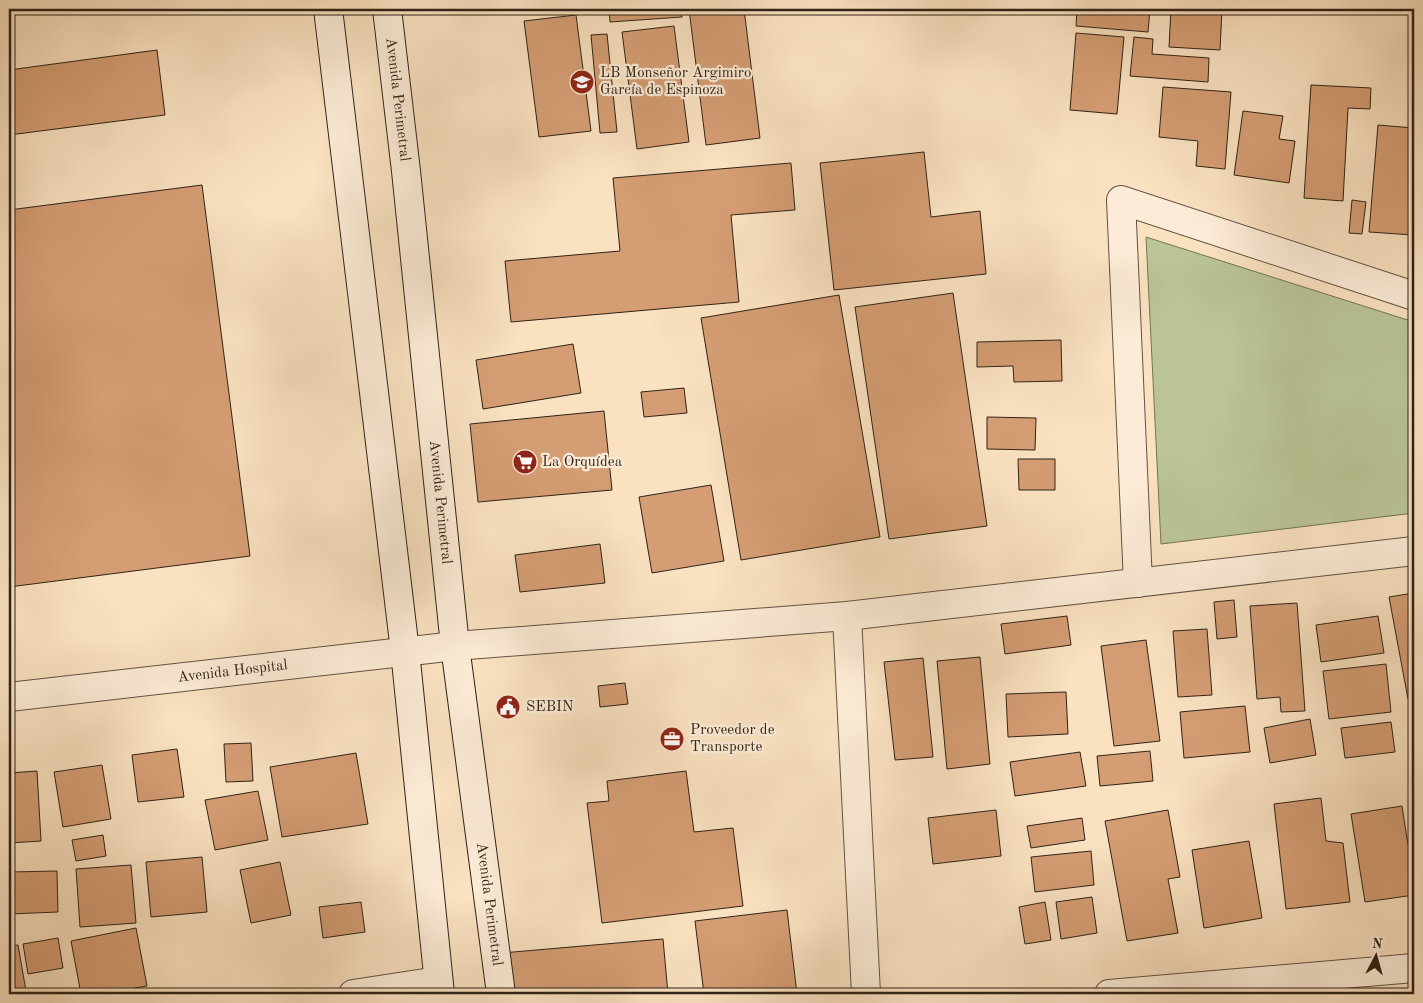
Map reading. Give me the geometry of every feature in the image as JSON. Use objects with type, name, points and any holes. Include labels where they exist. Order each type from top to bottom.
[{"type":"street","points":[[328,9],[405,651],[439,987],[353,994]]},
{"type":"street","name":"Avenida Perimetral","points":[[387,9],[406,171],[455,646],[501,994]]},
{"type":"street","points":[[1138,584],[1121,200],[1414,296]]},
{"type":"street","name":"Avenida Hospital","points":[[9,697],[455,646],[847,616],[1414,551]]},
{"type":"street","points":[[847,616],[866,994]]},
{"type":"street","points":[[1109,994],[1414,968]]},
{"type":"green space","points":[[1146,237],[1414,322],[1414,513],[1161,544]]},
{"type":"building","points":[[9,9],[47,9],[9,14]]},
{"type":"building","points":[[609,9],[682,9],[682,17],[610,22]]},
{"type":"building","points":[[689,9],[744,9],[760,138],[706,145]]},
{"type":"building","points":[[1077,9],[1150,9],[1148,32],[1076,26]]},
{"type":"building","points":[[1171,9],[1222,9],[1220,50],[1169,47]]},
{"type":"building","points":[[576,15],[591,131],[539,137],[524,21]]},
{"type":"building","points":[[674,26],[689,142],[637,149],[622,32]]},
{"type":"building","points":[[1076,33],[1124,37],[1117,114],[1070,110]]},
{"type":"building","points":[[607,34],[617,132],[600,133],[591,35]]},
{"type":"building","points":[[1134,37],[1153,39],[1152,54],[1209,58],[1208,82],[1130,76]]},
{"type":"building","points":[[157,50],[165,115],[9,135],[9,70]]},
{"type":"building","points":[[1311,85],[1371,88],[1370,109],[1348,108],[1343,201],[1304,198]]},
{"type":"building","points":[[1163,87],[1231,92],[1225,169],[1196,166],[1198,141],[1159,137]]},
{"type":"building","points":[[1243,111],[1283,116],[1279,139],[1295,141],[1289,183],[1234,175]]},
{"type":"building","points":[[1378,125],[1414,128],[1413,235],[1369,232]]},
{"type":"building","points":[[924,152],[931,217],[980,211],[986,274],[834,290],[820,163]]},
{"type":"building","points":[[791,163],[795,210],[731,215],[739,302],[511,322],[505,261],[620,251],[613,178]]},
{"type":"building","points":[[202,185],[250,556],[9,587],[9,210]]},
{"type":"building","points":[[1352,200],[1366,202],[1362,234],[1349,233]]},
{"type":"building","points":[[953,293],[987,526],[889,539],[855,307]]},
{"type":"building","points":[[839,295],[880,537],[741,560],[701,318]]},
{"type":"building","points":[[1061,340],[1062,381],[1014,382],[1013,366],[977,367],[977,342]]},
{"type":"building","points":[[573,344],[581,393],[483,409],[476,360]]},
{"type":"building","points":[[684,388],[687,413],[644,417],[641,392]]},
{"type":"building","points":[[604,411],[612,490],[478,502],[470,424]]},
{"type":"building","points":[[987,417],[1036,418],[1035,450],[987,449]]},
{"type":"building","points":[[1018,459],[1055,459],[1055,490],[1019,490]]},
{"type":"building","points":[[711,485],[724,561],[652,573],[639,497]]},
{"type":"building","points":[[600,544],[605,583],[520,592],[515,555]]},
{"type":"building","points":[[1414,593],[1414,698],[1408,699],[1389,597]]},
{"type":"building","points":[[1234,600],[1237,637],[1217,639],[1214,602]]},
{"type":"building","points":[[1297,603],[1305,711],[1281,712],[1280,697],[1257,699],[1250,606]]},
{"type":"building","points":[[1067,616],[1071,645],[1005,654],[1001,624]]},
{"type":"building","points":[[1378,616],[1384,653],[1321,662],[1316,625]]},
{"type":"building","points":[[1207,629],[1212,695],[1178,697],[1173,631]]},
{"type":"building","points":[[1146,640],[1160,741],[1114,746],[1101,646]]},
{"type":"building","points":[[980,657],[990,764],[947,769],[937,661]]},
{"type":"building","points":[[923,658],[933,757],[895,760],[884,662]]},
{"type":"building","points":[[1386,664],[1391,712],[1329,719],[1323,671]]},
{"type":"building","points":[[625,683],[628,704],[600,707],[598,686]]},
{"type":"building","points":[[1066,692],[1068,734],[1008,737],[1006,694]]},
{"type":"building","points":[[1245,706],[1250,752],[1184,758],[1180,712]]},
{"type":"building","points":[[1310,719],[1316,755],[1270,763],[1264,728]]},
{"type":"building","points":[[1391,722],[1395,752],[1345,758],[1341,728]]},
{"type":"building","points":[[251,743],[253,781],[226,782],[224,744]]},
{"type":"building","points":[[177,749],[184,797],[138,802],[132,755]]},
{"type":"building","points":[[1150,751],[1153,781],[1100,786],[1097,756]]},
{"type":"building","points":[[1080,752],[1086,786],[1015,796],[1010,762]]},
{"type":"building","points":[[356,753],[368,824],[282,837],[270,767]]},
{"type":"building","points":[[102,765],[111,819],[63,827],[54,772]]},
{"type":"building","points":[[37,771],[41,841],[10,843],[9,773]]},
{"type":"building","points":[[686,771],[694,832],[733,828],[743,906],[602,923],[587,803],[609,801],[607,781]]},
{"type":"building","points":[[258,791],[268,840],[215,850],[205,800]]},
{"type":"building","points":[[1321,798],[1326,841],[1343,843],[1350,902],[1286,909],[1274,804]]},
{"type":"building","points":[[1402,806],[1408,845],[1414,844],[1414,895],[1365,902],[1351,814]]},
{"type":"building","points":[[996,810],[1001,856],[933,864],[928,818]]},
{"type":"building","points":[[1168,810],[1180,877],[1168,879],[1178,933],[1127,941],[1105,821]]},
{"type":"building","points":[[1082,818],[1085,840],[1031,848],[1027,826]]},
{"type":"building","points":[[103,835],[106,856],[76,861],[72,840]]},
{"type":"building","points":[[1249,841],[1262,918],[1204,928],[1192,850]]},
{"type":"building","points":[[1091,851],[1094,885],[1035,892],[1031,857]]},
{"type":"building","points":[[202,857],[207,912],[151,917],[146,862]]},
{"type":"building","points":[[280,862],[291,915],[251,923],[240,870]]},
{"type":"building","points":[[131,865],[136,923],[80,927],[76,869]]},
{"type":"building","points":[[57,871],[58,912],[9,914],[9,872]]},
{"type":"building","points":[[1092,897],[1097,933],[1061,939],[1056,902]]},
{"type":"building","points":[[361,902],[365,932],[323,938],[319,907]]},
{"type":"building","points":[[1045,902],[1051,940],[1025,944],[1019,907]]},
{"type":"building","points":[[787,910],[797,994],[704,994],[695,921]]},
{"type":"building","points":[[136,928],[147,986],[100,994],[81,994],[71,941]]},
{"type":"building","points":[[58,938],[63,968],[28,974],[23,944]]},
{"type":"building","points":[[663,939],[668,994],[506,994],[502,953]]},
{"type":"building","points":[[18,945],[26,991],[9,994],[9,946]]},
{"type":"place","name":"LB Monseñor Argimiro García de Espinoza","points":[[582,82]]},
{"type":"place","name":"La Orquídea","points":[[525,462]]},
{"type":"place","name":"SEBIN","points":[[508,707]]},
{"type":"place","name":"Proveedor de Transporte","points":[[672,739]]}]
